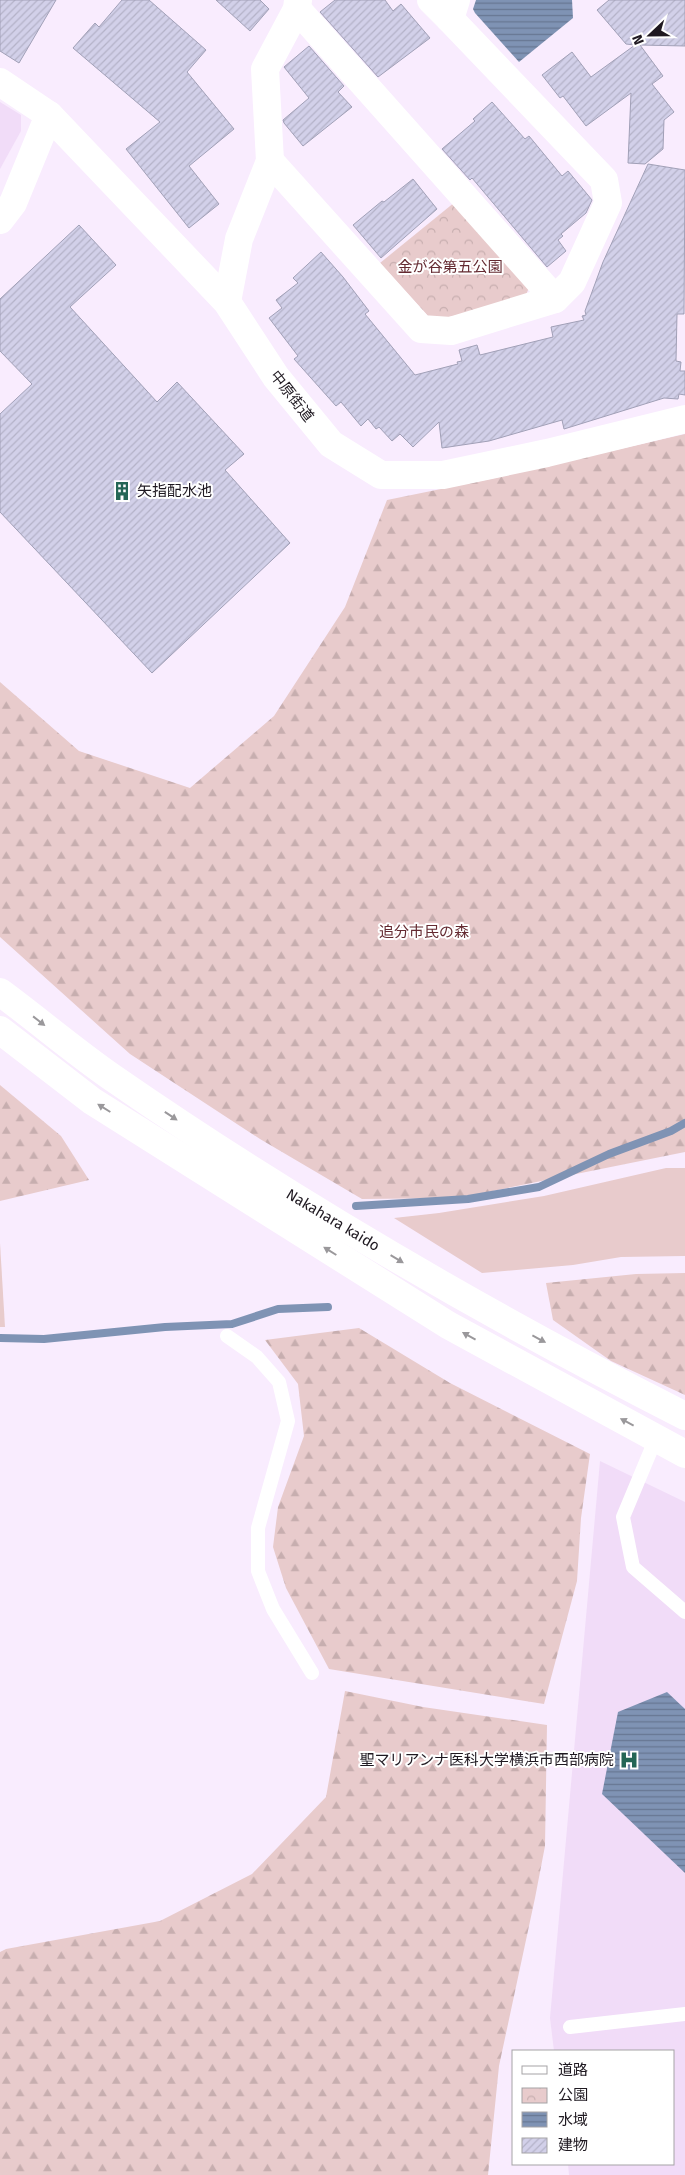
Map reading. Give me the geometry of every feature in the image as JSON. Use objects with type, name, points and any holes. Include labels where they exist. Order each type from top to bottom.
[{"type":"street","points":[[270,161],[421,329],[451,331],[555,299],[572,282],[608,203],[604,180],[453,10],[431,0]]},
{"type":"street","points":[[227,302],[239,239],[270,161],[265,70],[298,4],[555,299]]},
{"type":"street","name":"中原街道","points":[[0,82],[49,115],[227,302],[276,377],[331,444],[380,475],[443,475],[546,453],[685,419]]},
{"type":"street","points":[[0,220],[13,203],[49,115]]},
{"type":"street","name":"Nakahara kaido","points":[[0,992],[112,1077],[271,1183],[454,1293],[685,1416]]},
{"type":"street","name":"Nakahara kaido","points":[[0,1030],[92,1101],[414,1304],[685,1454]]},
{"type":"lane","points":[[227,1336],[257,1357],[279,1382],[288,1422],[258,1528],[258,1571],[273,1609],[312,1673]]},
{"type":"lane","points":[[656,1438],[623,1517],[633,1567],[685,1612]]},
{"type":"lane","points":[[570,2027],[685,2014]]},
{"type":"shaded area","points":[[0,102],[21,115],[21,131],[0,169]]},
{"type":"shaded area","name":"聖マリアンナ医科大学横浜市西部病院","points":[[600,1461],[685,1502],[685,2175],[569,2175],[568,2165],[675,2165],[675,2050],[554,2050],[550,2018]]},
{"type":"green space","name":"金が谷第五公園","points":[[455,202],[530,285],[524,300],[436,320],[428,316],[380,263]]},
{"type":"green space","name":"追分市民の森","points":[[685,434],[685,1152],[458,1198],[362,1199],[260,1139],[130,1054],[0,937],[0,682],[79,751],[190,788],[274,716],[345,607],[387,500],[490,479]]},
{"type":"green space","points":[[0,1085],[61,1136],[89,1180],[0,1201]]},
{"type":"green space","points":[[666,1168],[685,1168],[685,1256],[621,1257],[573,1265],[482,1273],[394,1218],[439,1213],[544,1196]]},
{"type":"green space","points":[[0,1243],[5,1327],[0,1327]]},
{"type":"green space","points":[[685,1273],[685,1395],[611,1361],[553,1320],[546,1283],[636,1274]]},
{"type":"green space","points":[[359,1328],[450,1383],[590,1454],[581,1518],[577,1581],[544,1704],[329,1669],[286,1588],[273,1547],[278,1507],[304,1436],[298,1384],[265,1340]]},
{"type":"green space","points":[[345,1691],[423,1707],[547,1725],[545,1846],[499,2066],[488,2175],[0,2175],[0,1952],[6,1949],[160,1921],[252,1874],[326,1797]]},
{"type":"water","points":[[476,0],[572,0],[573,18],[519,62],[475,13],[473,9]]},
{"type":"water","points":[[667,1692],[685,1709],[685,1873],[602,1794],[618,1712]]},
{"type":"building","points":[[0,0],[56,0],[19,63],[0,51]]},
{"type":"building","points":[[122,0],[149,0],[206,50],[187,72],[234,129],[189,166],[219,204],[189,228],[126,149],[160,122],[73,48],[95,23],[99,27]]},
{"type":"building","points":[[216,0],[260,0],[269,9],[250,31]]},
{"type":"building","points":[[335,0],[385,0],[393,11],[401,4],[430,38],[378,77],[320,12]]},
{"type":"building","points":[[609,0],[685,0],[685,46],[640,45],[663,76],[652,84],[674,112],[664,120],[663,149],[645,164],[628,163],[631,93],[586,126],[563,96],[560,98],[542,75],[572,52],[591,77],[635,45],[626,44],[597,10]]},
{"type":"building","points":[[309,46],[344,86],[338,92],[352,107],[303,146],[283,120],[309,98],[284,67]]},
{"type":"building","points":[[492,102],[525,139],[529,136],[562,176],[568,171],[592,200],[586,213],[561,234],[563,236],[558,240],[566,251],[547,267],[472,178],[470,180],[442,149],[475,121],[473,119]]},
{"type":"building","points":[[648,164],[685,170],[684,314],[677,314],[676,361],[681,362],[680,371],[685,371],[685,395],[679,394],[678,399],[664,398],[564,429],[562,420],[489,441],[442,448],[439,422],[413,447],[400,434],[392,441],[379,427],[376,429],[368,419],[361,426],[341,402],[336,406],[294,359],[298,356],[269,318],[282,308],[276,300],[298,283],[293,278],[321,252],[369,311],[365,314],[415,375],[458,364],[457,362],[462,361],[459,350],[477,345],[480,355],[553,337],[551,327],[584,320],[582,316],[586,315],[585,311],[603,262]]},
{"type":"building","points":[[413,179],[437,209],[381,258],[353,225]]},
{"type":"building","name":"矢指配水池","points":[[79,225],[116,265],[70,307],[157,402],[177,382],[244,454],[225,470],[290,543],[152,673],[0,512],[0,414],[32,384],[0,351],[0,299]]},
{"type":"waterway","points":[[356,1206],[468,1199],[539,1187],[609,1154],[671,1131],[685,1123]]},
{"type":"waterway","points":[[0,1338],[44,1339],[165,1327],[232,1324],[278,1309],[328,1307]]},
{"type":"place","name":"矢指配水池","points":[[122,491]]},
{"type":"place","name":"聖マリアンナ医科大学横浜市西部病院","points":[[629,1760]]}]
